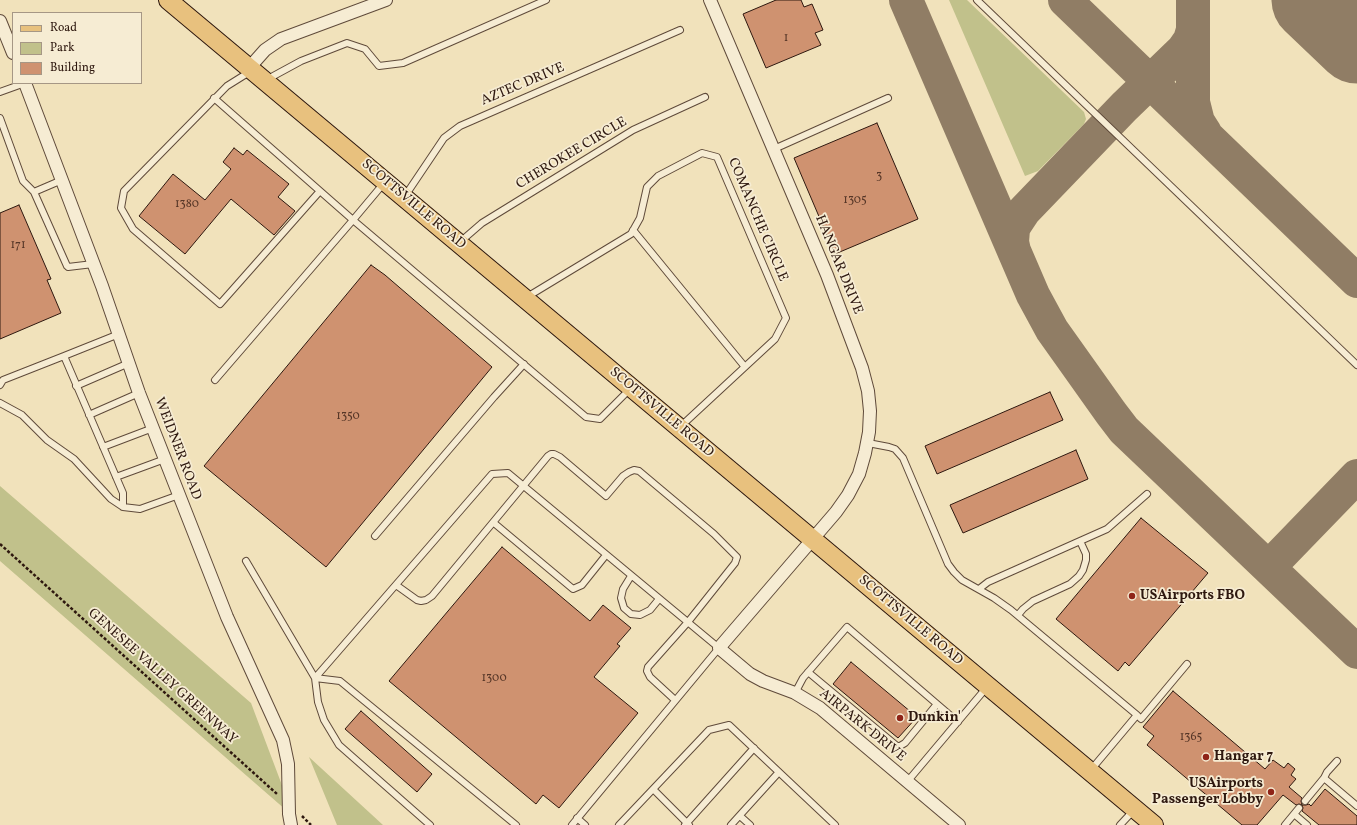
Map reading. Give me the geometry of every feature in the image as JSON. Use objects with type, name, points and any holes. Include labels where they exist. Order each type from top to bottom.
[{"type":"main road","name":"SCOTTSVILLE ROAD","points":[[168,0],[1154,825]]},
{"type":"street","points":[[256,73],[265,50],[281,39],[386,0]]},
{"type":"street","name":"HANGAR DRIVE","points":[[710,0],[818,252],[862,368],[868,391],[870,406],[868,442],[859,474],[848,495],[836,512],[812,539]]},
{"type":"street","points":[[0,21],[12,51]]},
{"type":"street","name":"WEIDNER ROAD","points":[[25,84],[119,334],[139,393],[226,617],[283,740],[288,764],[291,825]]},
{"type":"street","points":[[719,648],[812,539]]},
{"type":"street","name":"AIRPARK DRIVE","points":[[719,648],[756,677],[795,693],[827,714],[959,825]]},
{"type":"lane","points":[[320,191],[220,304],[133,229],[121,208],[124,191],[227,86],[256,73],[301,61],[347,43],[366,49],[379,66],[403,63],[546,0]]},
{"type":"lane","points":[[977,0],[1357,365]]},
{"type":"lane","name":"AZTEC DRIVE","points":[[404,198],[444,138],[460,126],[680,30]]},
{"type":"lane","points":[[0,92],[22,84]]},
{"type":"lane","name":"CHEROKEE CIRCLE","points":[[459,243],[482,223],[633,130],[705,97]]},
{"type":"lane","points":[[214,98],[353,220],[586,417],[600,419],[631,388]]},
{"type":"lane","points":[[774,149],[888,98]]},
{"type":"lane","points":[[0,118],[24,181],[34,192],[66,266],[93,264]]},
{"type":"lane","name":"COMANCHE CIRCLE","points":[[525,299],[631,234],[640,218],[647,186],[658,176],[702,153],[717,157],[786,318],[775,340],[679,428]]},
{"type":"lane","points":[[34,192],[62,180]]},
{"type":"lane","points":[[215,380],[385,182]]},
{"type":"lane","points":[[633,230],[745,367]]},
{"type":"lane","points":[[0,385],[3,380],[119,334]]},
{"type":"lane","points":[[64,356],[123,493],[123,507]]},
{"type":"lane","points":[[76,386],[129,363]]},
{"type":"lane","points":[[375,536],[524,364]]},
{"type":"lane","points":[[89,414],[139,393]]},
{"type":"lane","points":[[0,403],[22,415],[47,440],[74,459],[111,499],[123,507],[140,509],[179,495]]},
{"type":"lane","points":[[104,447],[153,428]]},
{"type":"lane","points":[[868,442],[895,449],[903,458],[951,568],[962,580],[994,598],[1018,615],[1141,719],[1187,664]]},
{"type":"lane","points":[[396,585],[417,600],[426,600],[432,596],[551,454],[560,457],[606,496],[623,476],[634,470],[639,471],[714,534],[736,556],[735,563],[688,622],[648,667],[647,671],[650,677],[676,700]]},
{"type":"lane","points":[[116,477],[165,459]]},
{"type":"lane","points":[[316,678],[492,474],[508,473],[719,648],[572,825]]},
{"type":"lane","points":[[979,589],[988,582],[1112,526],[1147,494]]},
{"type":"lane","points":[[494,523],[573,589],[582,585],[606,555]]},
{"type":"lane","points":[[1018,615],[1023,608],[1033,601],[1066,586],[1079,576],[1083,570],[1086,560],[1086,554],[1080,541]]},
{"type":"lane","points":[[246,561],[316,678],[318,702],[322,714],[338,745],[430,825]]},
{"type":"lane","points":[[631,576],[623,589],[621,598],[624,608],[631,614],[640,615],[650,610],[659,599]]},
{"type":"lane","points":[[795,693],[808,672],[847,627],[958,722]]},
{"type":"lane","points":[[808,672],[897,746],[905,743],[937,704]]},
{"type":"lane","points":[[316,678],[340,681],[516,825]]},
{"type":"lane","points":[[907,782],[988,686]]},
{"type":"lane","points":[[1090,771],[1136,715]]},
{"type":"lane","points":[[619,825],[709,730],[729,725],[835,825]]},
{"type":"lane","points":[[653,789],[687,824],[754,748]]},
{"type":"lane","points":[[1305,801],[1324,778],[1327,772],[1338,761]]},
{"type":"lane","points":[[731,825],[779,772]]},
{"type":"lane","points":[[1324,778],[1357,806]]},
{"type":"lane","points":[[1285,825],[1299,808]]},
{"type":"lane","points":[[1120,825],[1135,809]]},
{"type":"lane","points":[[1294,814],[1307,825]]},
{"type":"lane","points":[[740,816],[750,825]]},
{"type":"lane","points":[[577,818],[585,825]]},
{"type":"path","name":"GENESEE VALLEY GREENWAY","points":[[0,544],[312,825]]},
{"type":"green space","points":[[949,0],[967,0],[1084,112],[1086,119],[1084,124],[1038,171],[1025,176]]},
{"type":"green space","points":[[0,486],[251,703],[294,817],[0,561]]},
{"type":"green space","points":[[309,757],[383,825],[337,825]]},
{"type":"building","points":[[776,0],[801,0],[804,7],[812,4],[823,30],[815,33],[821,45],[766,68],[743,14]]},
{"type":"building","points":[[877,123],[918,219],[835,254],[794,158]]},
{"type":"building","points":[[234,148],[243,155],[247,150],[289,184],[278,197],[295,211],[274,235],[231,199],[185,254],[139,216],[173,174],[205,200],[231,169],[223,162]]},
{"type":"building","points":[[19,205],[51,279],[47,280],[61,313],[0,339],[0,213]]},
{"type":"building","points":[[371,265],[385,275],[492,367],[326,567],[204,466]]},
{"type":"building","points":[[1050,392],[1063,420],[937,474],[925,446]]},
{"type":"building","points":[[1076,450],[1088,479],[963,533],[950,505]]},
{"type":"building","name":"USAirports FBO","points":[[1141,518],[1208,573],[1129,666],[1125,662],[1118,671],[1056,619]]},
{"type":"building","points":[[502,547],[590,621],[603,605],[631,628],[617,644],[620,646],[594,677],[638,713],[559,808],[543,795],[536,804],[389,681]]},
{"type":"building","points":[[851,662],[917,717],[898,738],[833,684]]},
{"type":"building","name":"Hangar 7","points":[[1173,691],[1265,769],[1273,760],[1284,768],[1288,763],[1295,769],[1291,775],[1296,779],[1289,787],[1302,798],[1302,805],[1296,805],[1283,795],[1257,825],[1242,825],[1147,745],[1154,736],[1143,727]]},
{"type":"building","points":[[361,711],[432,774],[417,792],[345,729]]},
{"type":"building","points":[[1325,789],[1357,816],[1357,825],[1319,825],[1302,811],[1302,805],[1309,804],[1311,806]]},
{"type":"taxiway","points":[[906,0],[1033,295],[1052,330],[1124,430],[1357,652]]},
{"type":"taxiway","points":[[1065,0],[1357,281]]},
{"type":"taxiway","points":[[1193,0],[1193,102],[1198,122],[1205,133]]},
{"type":"taxiway","points":[[1014,251],[1012,242],[1013,229],[1024,211],[1124,107],[1183,50],[1190,40],[1193,30]]},
{"type":"taxiway","points":[[1269,567],[1357,476]]},
{"type":"runway","points":[[1314,0],[1357,41]]},
{"type":"place","name":"USAirports FBO","points":[[1132,596]]},
{"type":"place","name":"Dunkin'","points":[[900,718]]},
{"type":"place","name":"Hangar 7","points":[[1206,757]]},
{"type":"place","name":"USAirports Passenger Lobby","points":[[1271,792]]}]
